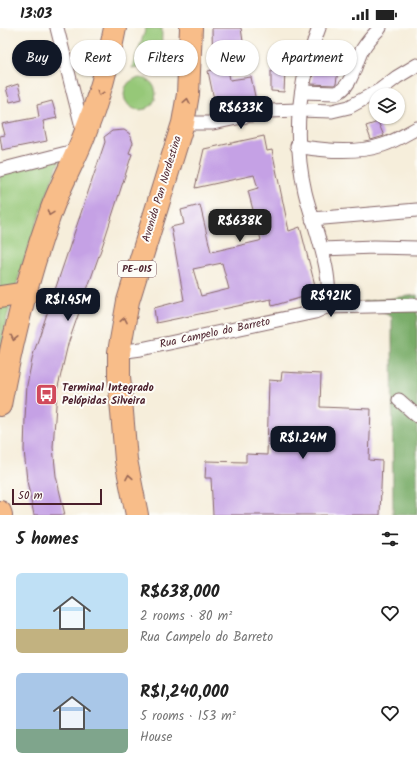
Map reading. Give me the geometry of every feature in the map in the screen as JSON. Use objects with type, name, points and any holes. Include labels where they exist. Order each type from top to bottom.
[{"type":"highway","points":[[0,405],[16,330],[50,213],[81,143],[103,85],[116,28]]},
{"type":"highway","name":"Avenida Pan Nordestina","points":[[137,515],[126,460],[119,376],[122,329],[128,301],[182,123],[188,94],[191,28]]},
{"type":"highway","points":[[0,297],[26,293]]},
{"type":"street","points":[[0,170],[81,143],[57,28]]},
{"type":"street","points":[[319,28],[310,52],[298,110],[297,146],[304,190],[322,249],[329,299],[326,307]]},
{"type":"street","points":[[302,92],[336,93],[341,91],[352,75],[362,50],[371,37],[380,28]]},
{"type":"street","points":[[182,123],[213,122],[270,111],[332,111],[350,107],[380,90],[397,77],[417,65]]},
{"type":"street","points":[[297,146],[311,149],[337,151],[360,150],[384,145],[417,128]]},
{"type":"street","points":[[312,219],[417,210]]},
{"type":"street","points":[[322,249],[374,247],[417,248]]},
{"type":"street","name":"Rua Campelo do Barreto","points":[[120,352],[141,349],[315,312],[326,307],[417,305]]},
{"type":"street","points":[[399,400],[417,416]]},
{"type":"green space","points":[[146,28],[162,28],[162,40],[142,40]]},
{"type":"green space","points":[[137,78],[143,78],[153,85],[156,94],[155,100],[149,107],[143,110],[137,110],[127,103],[124,97],[124,91],[131,81]]},
{"type":"green space","points":[[61,158],[22,266],[6,321],[0,357],[0,173]]},
{"type":"green space","points":[[417,295],[417,515],[393,515],[392,317],[362,302]]},
{"type":"building","points":[[212,28],[241,28],[243,40],[212,40]]},
{"type":"building","points":[[209,76],[229,76],[230,80],[251,77],[257,106],[217,114]]},
{"type":"building","points":[[271,76],[285,76],[284,92],[271,91]]},
{"type":"building","points":[[313,76],[337,76],[336,84],[334,85],[311,84]]},
{"type":"building","points":[[18,84],[22,99],[10,102],[6,88]]},
{"type":"building","points":[[52,101],[57,118],[43,121],[47,141],[2,150],[0,136],[5,135],[2,124],[39,117],[37,105]]},
{"type":"building","points":[[379,124],[384,136],[371,140],[366,126]]},
{"type":"building","points":[[124,130],[130,134],[133,143],[129,153],[132,154],[103,244],[68,344],[57,391],[53,447],[56,476],[65,515],[34,515],[27,481],[24,450],[27,385],[33,355],[105,142],[104,137],[112,131]]},
{"type":"building","points":[[264,136],[267,151],[272,150],[289,231],[300,227],[317,293],[272,306],[271,299],[156,323],[154,308],[184,300],[171,227],[184,224],[181,210],[200,205],[211,252],[261,240],[248,191],[258,188],[254,175],[195,188],[204,149]],"holes":[[[222,263],[229,289],[201,296],[193,269]]]},
{"type":"building","points":[[282,372],[321,374],[320,407],[371,409],[369,460],[382,461],[380,515],[213,515],[211,478],[205,478],[206,461],[246,462],[246,454],[267,455],[269,380],[281,381]]},
{"type":"place","name":"Terminal Integrado Pelópidas Silveira","points":[[47,394]]}]
